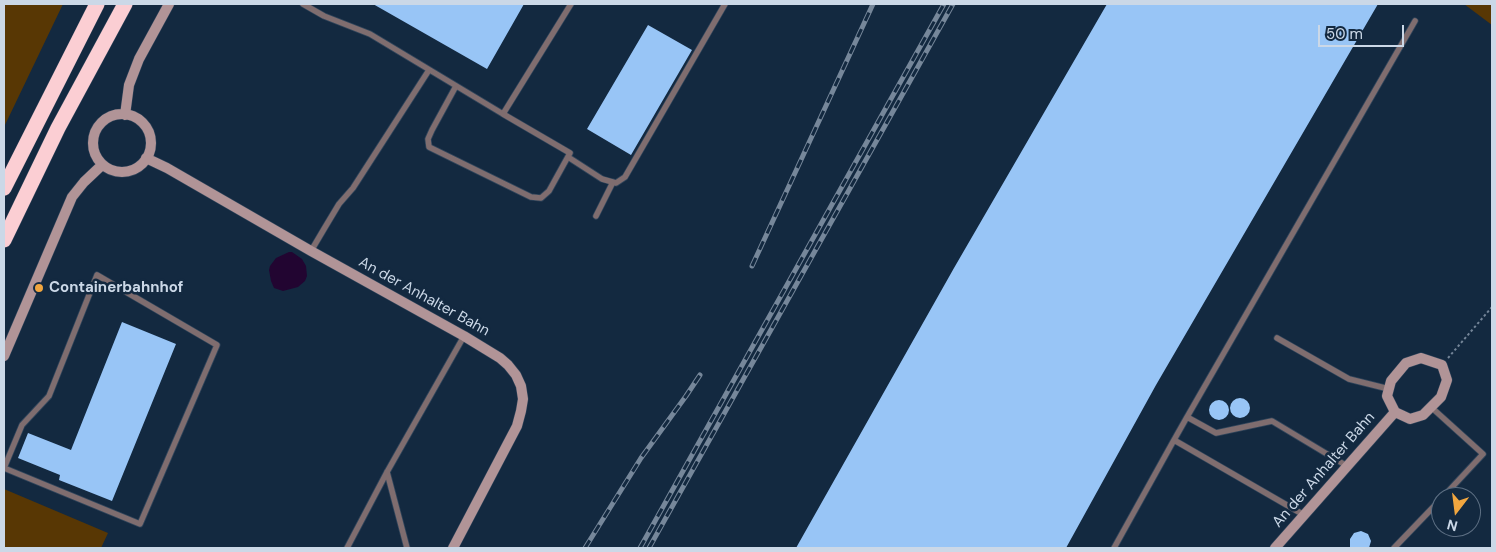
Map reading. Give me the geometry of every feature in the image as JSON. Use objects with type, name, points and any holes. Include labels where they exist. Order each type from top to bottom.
[{"type":"highway","points":[[4,188],[97,4]]},
{"type":"highway","points":[[4,240],[58,128],[125,4]]},
{"type":"street","points":[[125,115],[129,85],[139,59],[169,4]]},
{"type":"street","points":[[116,115],[134,117],[148,131],[150,150],[146,158],[141,165],[126,172],[118,172],[102,165],[97,158],[93,140],[100,124],[116,115]]},
{"type":"street","name":"An der Anhalter Bahn","points":[[146,158],[167,168],[464,336],[508,364],[518,380],[523,399],[521,411],[514,432],[453,548]]},
{"type":"street","points":[[4,356],[72,197],[84,182],[102,165]]},
{"type":"street","points":[[1388,389],[1391,381],[1406,363],[1421,358],[1442,366]]},
{"type":"street","name":"An der Anhalter Bahn","points":[[1388,389],[1387,396],[1395,412],[1410,419],[1423,415],[1441,397],[1447,380],[1442,366]]},
{"type":"street","name":"An der Anhalter Bahn","points":[[1275,548],[1395,412]]},
{"type":"lane","points":[[303,4],[324,16],[370,34],[570,153],[549,191],[540,198],[531,197],[429,147],[428,140],[432,130],[456,86]]},
{"type":"lane","points":[[503,114],[571,4]]},
{"type":"lane","points":[[568,157],[602,179],[616,183],[625,177],[725,4]]},
{"type":"lane","points":[[1114,548],[1415,21]]},
{"type":"lane","points":[[311,251],[339,204],[353,188],[429,70]]},
{"type":"lane","points":[[596,216],[613,182]]},
{"type":"lane","points":[[97,275],[217,345],[140,524],[4,468],[22,425],[49,396],[97,275]]},
{"type":"lane","points":[[347,548],[387,472],[464,336]]},
{"type":"lane","points":[[1277,338],[1348,379],[1388,389]]},
{"type":"lane","points":[[1431,407],[1484,454],[1452,487]]},
{"type":"lane","points":[[1188,417],[1216,434],[1272,421],[1347,466]]},
{"type":"lane","points":[[1174,440],[1304,515]]},
{"type":"lane","points":[[387,472],[407,548]]},
{"type":"lane","points":[[1394,548],[1431,509]]},
{"type":"path","points":[[1442,366],[1492,307]]},
{"type":"shaded area","points":[[4,4],[63,4],[4,127]]},
{"type":"shaded area","points":[[1464,4],[1492,4],[1492,25]]},
{"type":"shaded area","points":[[289,252],[302,259],[306,266],[307,276],[305,281],[298,287],[283,291],[274,288],[269,270],[276,258]]},
{"type":"shaded area","points":[[4,489],[108,533],[101,548],[4,548]]},
{"type":"building","points":[[373,4],[524,4],[487,69]]},
{"type":"building","points":[[1107,4],[1378,4],[1156,385],[1066,548],[796,548],[954,268]]},
{"type":"building","points":[[648,25],[692,50],[631,155],[587,129]]},
{"type":"building","points":[[122,322],[176,344],[112,501],[59,480],[60,475],[18,458],[28,433],[71,450]]},
{"type":"building","points":[[1240,398],[1247,401],[1250,408],[1247,415],[1240,418],[1233,415],[1230,408],[1233,401]]},
{"type":"building","points":[[1219,400],[1226,403],[1229,410],[1226,417],[1219,420],[1212,417],[1209,410],[1212,403]]},
{"type":"building","points":[[1361,531],[1368,534],[1371,541],[1369,548],[1350,547],[1350,539],[1354,533]]},
{"type":"railway","points":[[752,266],[873,4]]},
{"type":"railway","points":[[640,548],[944,4]]},
{"type":"railway","points":[[649,548],[953,4]]},
{"type":"railway","points":[[585,548],[641,458],[700,375]]},
{"type":"place","name":"Containerbahnhof","points":[[39,288]]}]
